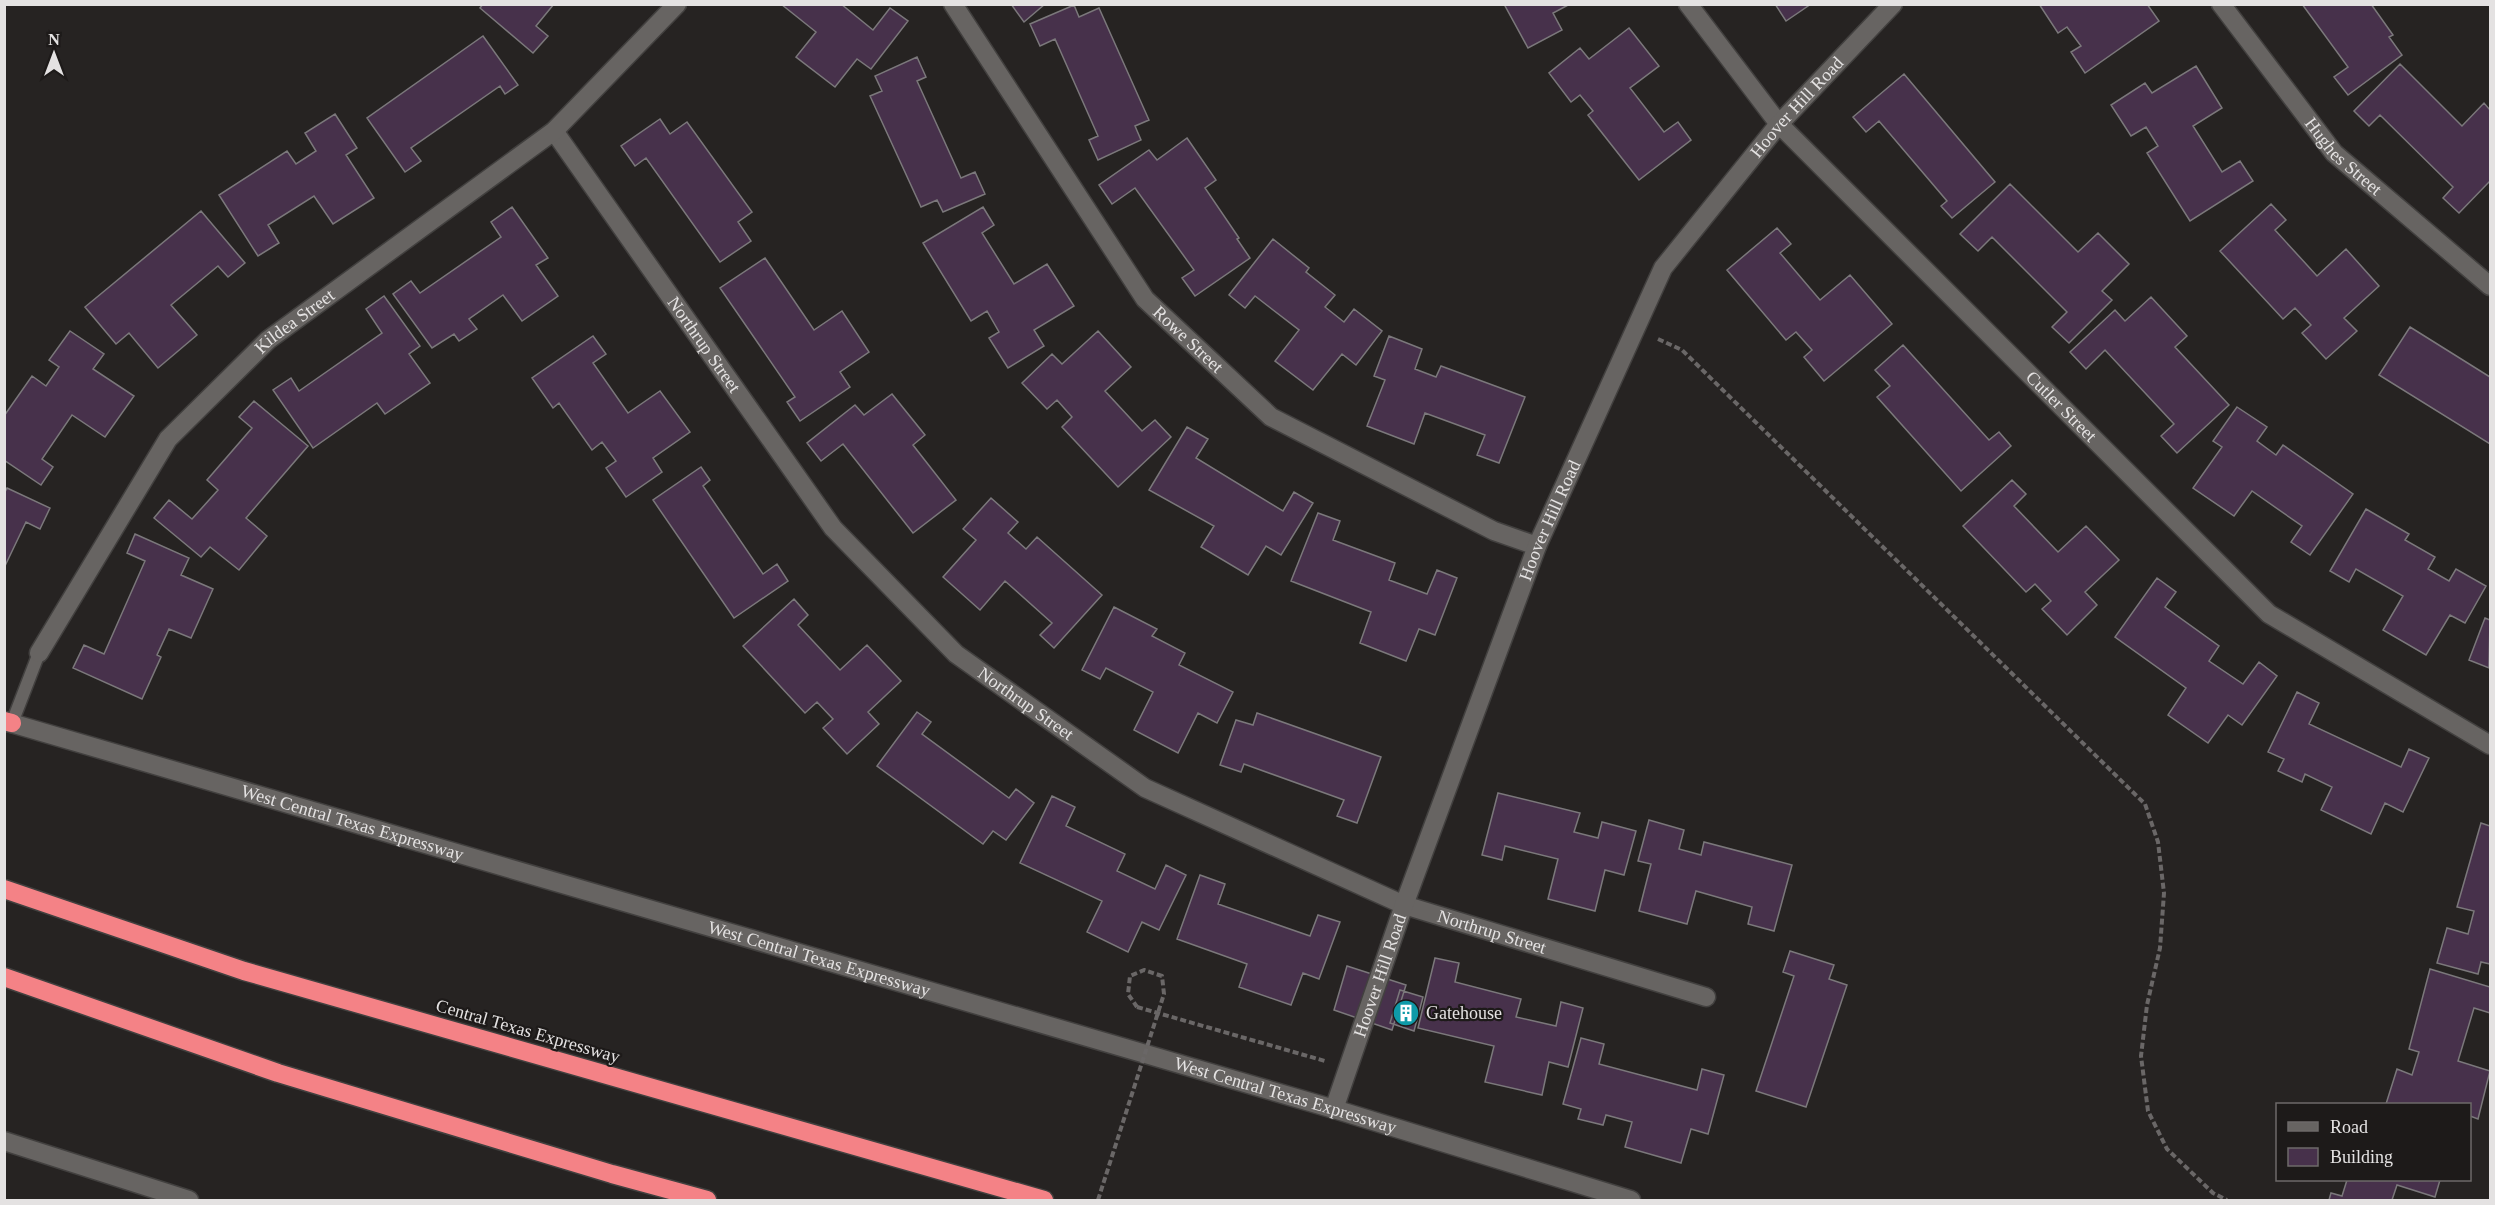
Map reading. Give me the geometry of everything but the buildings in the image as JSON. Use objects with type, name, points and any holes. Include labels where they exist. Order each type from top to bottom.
[{"type":"highway","name":"Central Texas Expressway","points":[[4,889],[244,971],[1044,1200]]},
{"type":"highway","points":[[4,977],[278,1072],[601,1171],[707,1200]]},
{"type":"street","name":"Kildea Street","points":[[39,652],[162,450],[177,431],[268,340],[554,131],[677,4]]},
{"type":"street","name":"Rowe Street","points":[[953,4],[1145,299],[1271,417],[1494,531],[1537,546]]},
{"type":"street","name":"Cutler Street","points":[[1688,4],[1779,124],[2269,614],[2490,745]]},
{"type":"street","name":"Hoover Hill Road","points":[[1334,1109],[1404,904],[1537,546],[1663,268],[1779,124],[1893,4]]},
{"type":"street","name":"Hughes Street","points":[[2221,4],[2334,153],[2490,286]]},
{"type":"street","name":"Northrup Street","points":[[554,131],[833,528],[956,654],[1145,788],[1404,904],[1706,997]]},
{"type":"street","name":"West Central Texas Expressway","points":[[7,722],[1334,1109],[1631,1200]]},
{"type":"street","points":[[4,1141],[189,1200]]},
{"type":"lane","name":"Kildea Street","points":[[7,722],[39,652]]},
{"type":"path","points":[[1636,328],[1682,350],[2145,804],[2158,842],[2164,893],[2160,948],[2147,1005],[2141,1056],[2148,1112],[2167,1149],[2213,1193],[2227,1200]]},
{"type":"path","points":[[1098,1200],[1164,994],[1162,976],[1144,970],[1130,976],[1128,994],[1137,1007],[1349,1067]]},
{"type":"place","name":"Gatehouse","points":[[1406,1013]]}]
